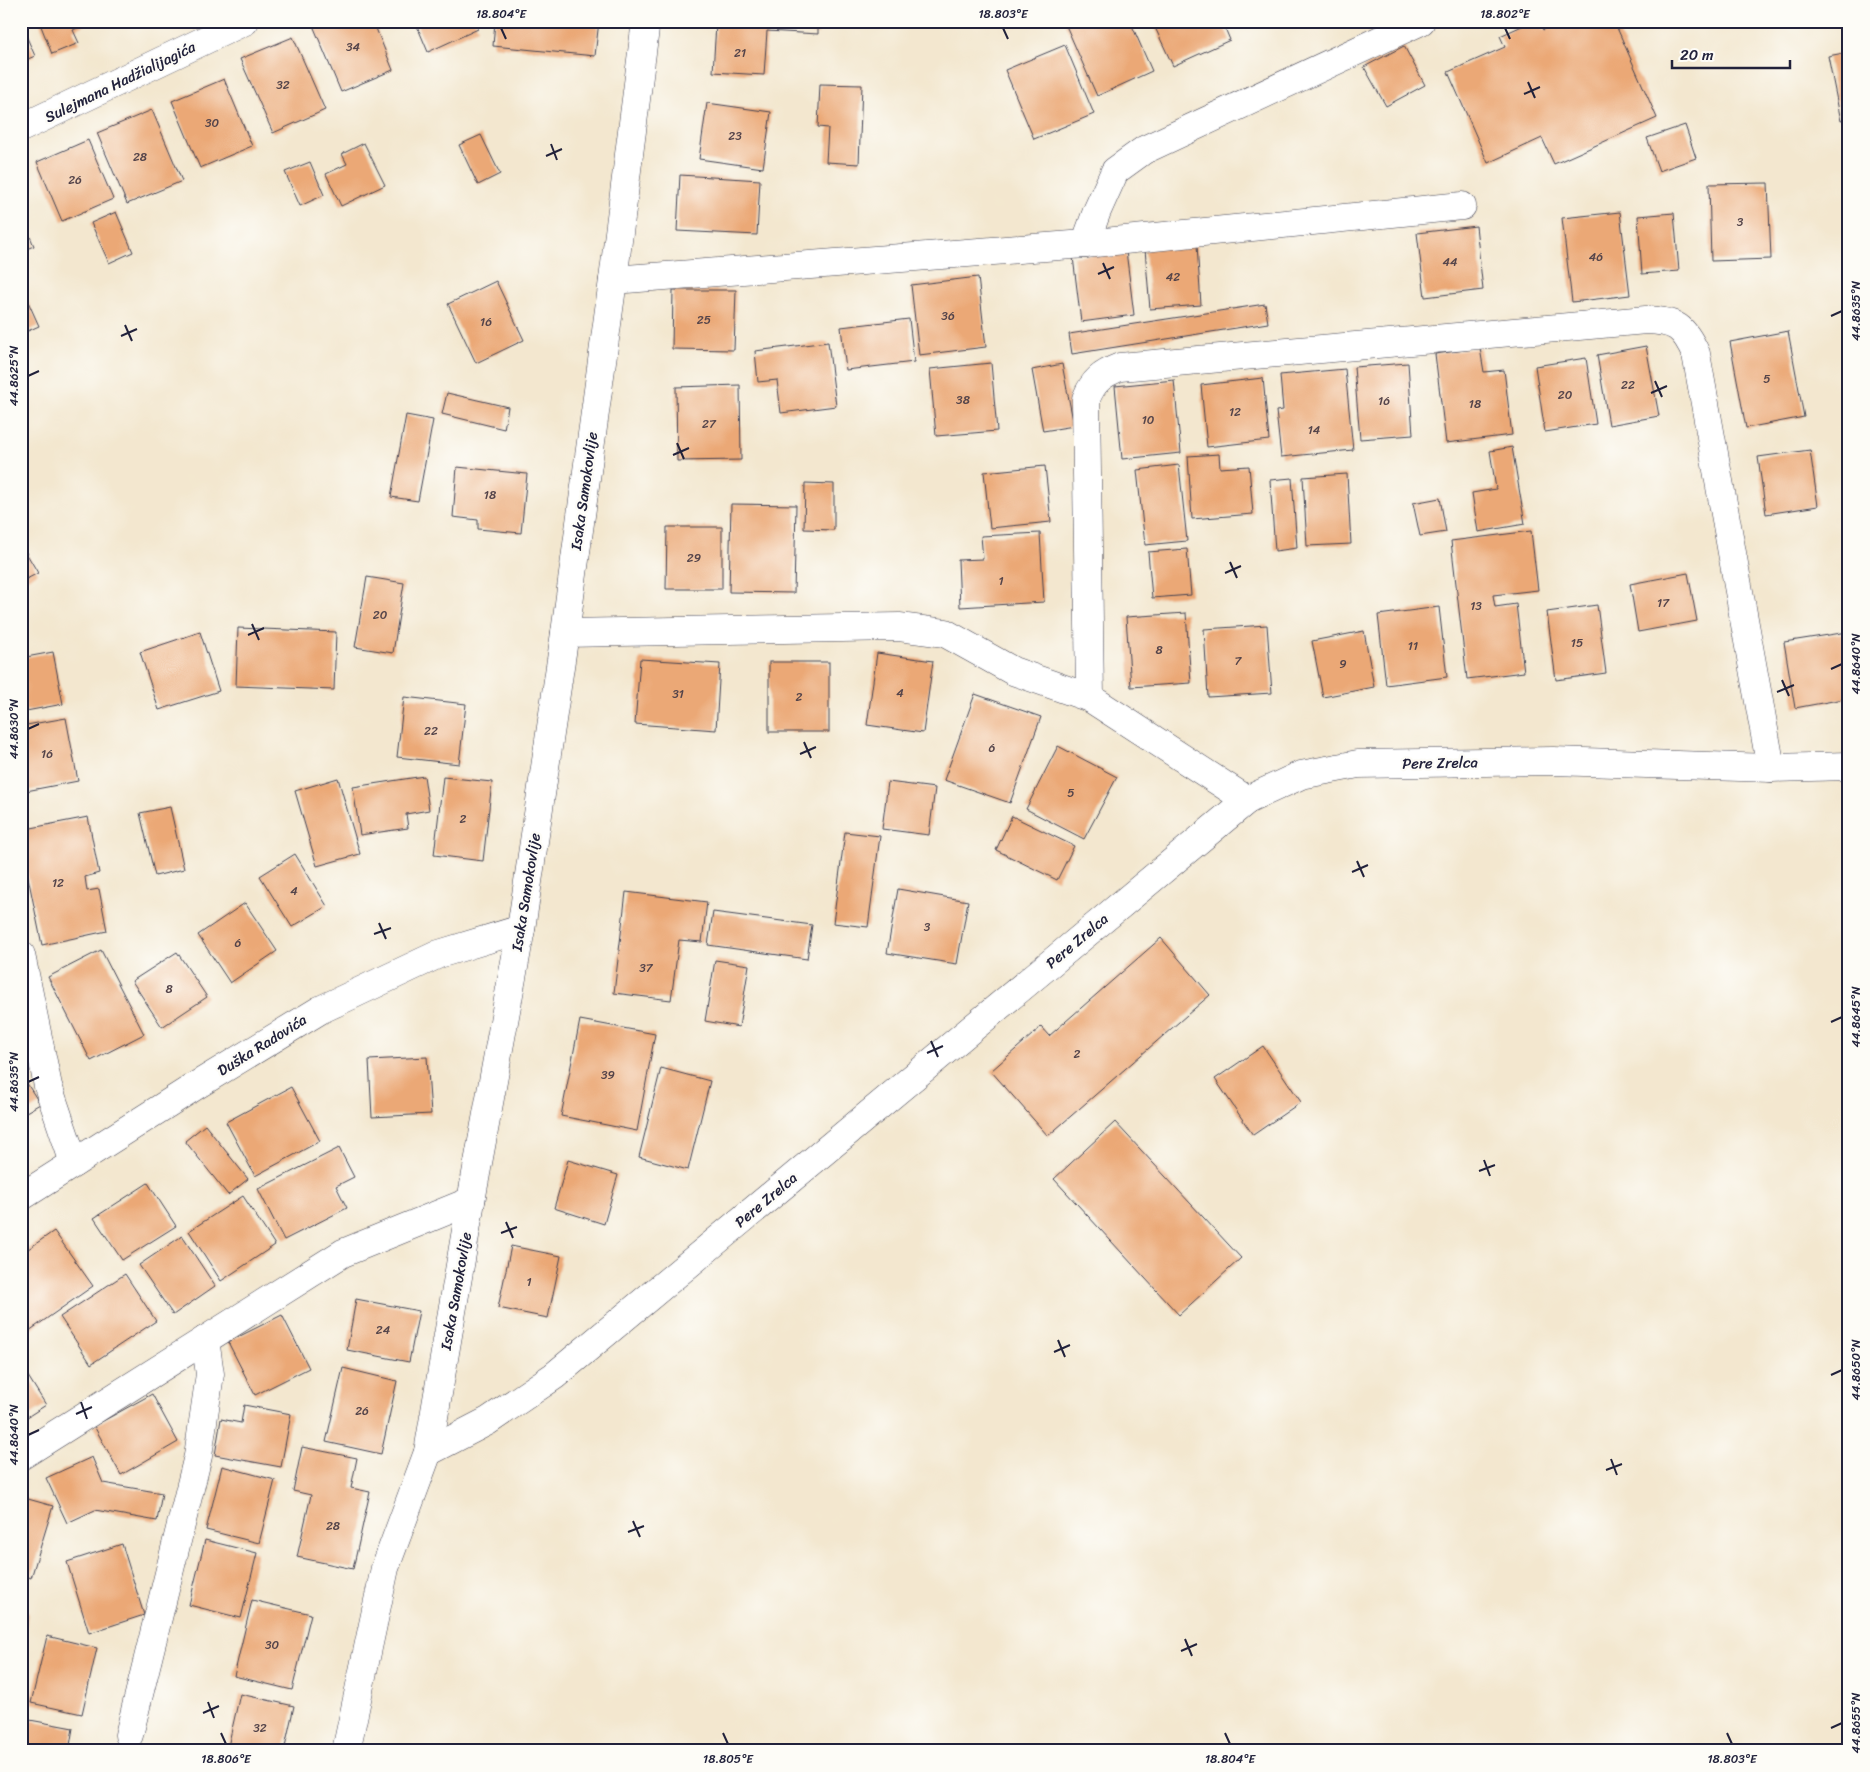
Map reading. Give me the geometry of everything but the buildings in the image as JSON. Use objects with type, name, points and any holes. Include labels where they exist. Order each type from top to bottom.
[{"type":"street","name":"Isaka Samokovlije","points":[[346,1751],[385,1568],[428,1452],[471,1201],[521,929],[565,633],[646,21]]},
{"type":"street","points":[[1085,244],[1115,171],[1144,150],[1421,21]]},
{"type":"street","name":"Sulejmana Hadžialijagića","points":[[21,128],[230,24]]},
{"type":"street","points":[[613,280],[1085,244],[1462,206]]},
{"type":"street","points":[[1090,698],[1086,399],[1091,387],[1108,372],[1130,366],[1646,320],[1666,320],[1679,328],[1689,339],[1696,354],[1771,768]]},
{"type":"street","points":[[565,633],[899,627],[946,633],[1013,671],[1090,698],[1246,800]]},
{"type":"street","name":"Pere Zrelca","points":[[428,1452],[488,1421],[554,1376],[1246,800],[1301,776],[1358,764],[1553,761],[1771,768],[1849,766]]},
{"type":"street","name":"Duška Radovića","points":[[21,1197],[320,1010],[440,954],[521,929]]},
{"type":"street","points":[[21,955],[48,1086],[74,1164]]},
{"type":"street","points":[[21,1456],[343,1253],[471,1201]]},
{"type":"street","points":[[129,1735],[198,1456],[210,1374],[205,1340]]}]
